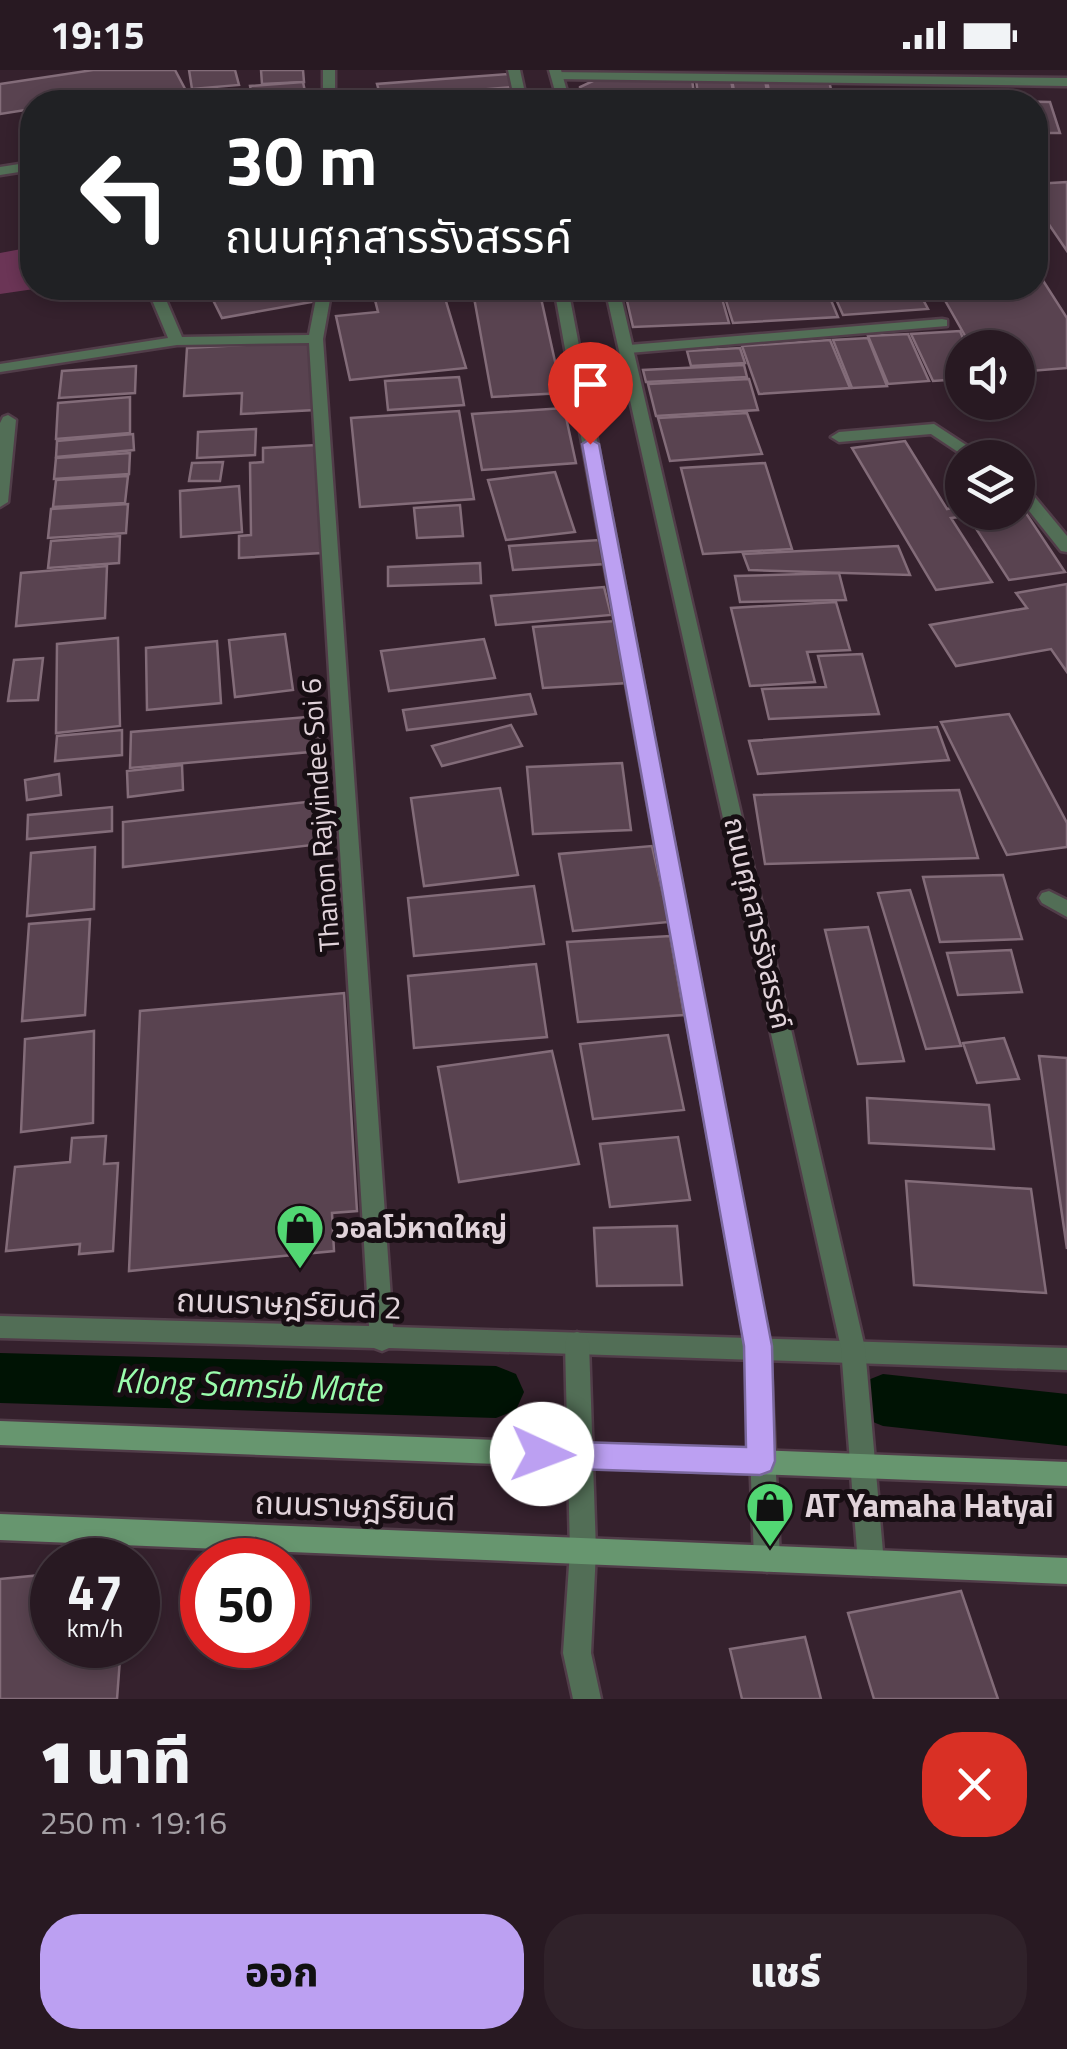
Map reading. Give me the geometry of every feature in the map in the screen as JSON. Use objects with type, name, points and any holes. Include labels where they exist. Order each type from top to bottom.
[{"type":"main road","name":"ถนนราษฎร์ยินดี","points":[[0,1432],[1067,1474]]},
{"type":"main road","name":"ถนนราษฎร์ยินดี","points":[[0,1526],[1067,1571]]},
{"type":"street","points":[[556,72],[1067,82]]},
{"type":"street","points":[[159,300],[177,340]]},
{"type":"street","name":"Thanon Rajyindee Soi 6","points":[[323,300],[316,339],[382,1340]]},
{"type":"street","points":[[564,300],[758,1346],[766,1559]]},
{"type":"street","name":"ถนนศุภสารรังสรรค์","points":[[615,300],[853,1348],[870,1563]]},
{"type":"street","points":[[629,349],[942,323]]},
{"type":"street","points":[[0,368],[177,340],[316,339]]},
{"type":"street","points":[[0,502],[8,420]]},
{"type":"street","points":[[839,437],[934,429],[951,440]]},
{"type":"street","points":[[1035,508],[1067,547]]},
{"type":"street","name":"ถนนราษฎร์ยินดี 2","points":[[0,1327],[382,1340],[853,1348],[1067,1359]]},
{"type":"street","points":[[576,1343],[583,1550],[577,1653],[587,1699]]},
{"type":"shaded area","points":[[20,249],[20,291],[0,294],[0,253]]},
{"type":"building","points":[[93,70],[175,70],[186,90],[20,90],[20,111],[0,114],[0,84]]},
{"type":"building","points":[[189,70],[235,70],[239,85],[192,89]]},
{"type":"building","points":[[261,70],[303,70],[304,82],[262,84]]},
{"type":"building","points":[[508,74],[514,87],[379,90],[377,84]]},
{"type":"building","points":[[692,79],[693,90],[580,90],[595,80]]},
{"type":"building","points":[[696,80],[731,80],[733,90],[697,90]]},
{"type":"building","points":[[732,80],[765,80],[767,90],[734,90]]},
{"type":"building","points":[[767,81],[829,81],[831,90],[769,90]]},
{"type":"building","points":[[303,82],[305,90],[251,90],[250,86]]},
{"type":"building","points":[[1048,102],[1050,102],[1060,133],[1048,133]]},
{"type":"building","points":[[1067,182],[1067,251],[1048,223],[1048,183]]},
{"type":"building","points":[[1048,288],[1067,318],[1067,368],[1035,371],[1035,330],[962,330],[945,300],[1048,300]]},
{"type":"building","points":[[213,300],[311,302],[222,318]]},
{"type":"building","points":[[375,300],[446,300],[466,368],[350,380],[336,316],[378,312]]},
{"type":"building","points":[[474,300],[541,300],[562,393],[492,397]]},
{"type":"building","points":[[627,300],[722,300],[729,323],[633,327]]},
{"type":"building","points":[[726,300],[831,300],[838,317],[733,323]]},
{"type":"building","points":[[836,300],[923,300],[928,309],[843,315]]},
{"type":"building","points":[[945,332],[945,380],[933,381],[911,334]]},
{"type":"building","points":[[908,334],[929,381],[888,384],[868,336]]},
{"type":"building","points":[[868,338],[887,386],[852,388],[833,340]]},
{"type":"building","points":[[830,340],[850,388],[759,394],[742,346]]},
{"type":"building","points":[[314,341],[315,410],[241,414],[242,393],[184,396],[187,348]]},
{"type":"building","points":[[740,348],[745,363],[691,366],[687,351]]},
{"type":"building","points":[[744,365],[747,377],[646,382],[643,370]]},
{"type":"building","points":[[136,366],[135,393],[59,398],[62,371]]},
{"type":"building","points":[[459,377],[464,405],[388,410],[385,381]]},
{"type":"building","points":[[749,379],[758,410],[656,416],[648,384]]},
{"type":"building","points":[[130,397],[130,433],[56,439],[58,403]]},
{"type":"building","points":[[564,408],[576,463],[482,470],[472,414]]},
{"type":"building","points":[[459,411],[474,499],[360,507],[351,418]]},
{"type":"building","points":[[747,413],[762,454],[670,461],[658,418]]},
{"type":"building","points":[[256,429],[255,455],[197,458],[198,432]]},
{"type":"building","points":[[133,434],[134,450],[56,457],[57,441]]},
{"type":"building","points":[[905,441],[945,506],[945,530],[959,530],[992,582],[936,590],[852,448]]},
{"type":"building","points":[[316,445],[321,553],[239,558],[239,536],[251,535],[250,463],[263,462],[263,448]]},
{"type":"building","points":[[130,453],[129,474],[54,479],[56,458]]},
{"type":"building","points":[[223,462],[220,481],[189,481],[192,463]]},
{"type":"building","points":[[765,463],[792,549],[703,554],[681,468]]},
{"type":"building","points":[[555,472],[575,532],[506,540],[488,480]]},
{"type":"building","points":[[128,476],[125,503],[53,507],[56,480]]},
{"type":"building","points":[[239,486],[242,532],[181,537],[180,491]]},
{"type":"building","points":[[128,504],[126,533],[48,538],[51,509]]},
{"type":"building","points":[[460,505],[463,536],[417,538],[414,508]]},
{"type":"building","points":[[1035,527],[1065,572],[1009,580],[977,530],[1035,530]]},
{"type":"building","points":[[120,536],[119,563],[48,568],[51,541]]},
{"type":"building","points":[[599,540],[605,564],[513,570],[509,546]]},
{"type":"building","points":[[898,546],[910,575],[749,570],[743,554]]},
{"type":"building","points":[[480,563],[481,583],[388,586],[388,567]]},
{"type":"building","points":[[107,566],[105,618],[16,626],[21,573]]},
{"type":"building","points":[[839,573],[846,600],[740,602],[735,576]]},
{"type":"building","points":[[1067,584],[1067,672],[1051,649],[956,666],[930,625],[1027,608],[1016,593]]},
{"type":"building","points":[[604,587],[611,615],[496,625],[491,596]]},
{"type":"building","points":[[836,602],[850,650],[807,652],[815,682],[750,686],[731,608]]},
{"type":"building","points":[[615,621],[628,683],[543,688],[533,627]]},
{"type":"building","points":[[285,634],[293,690],[235,697],[229,640]]},
{"type":"building","points":[[118,638],[120,726],[56,733],[57,644]]},
{"type":"building","points":[[484,639],[495,678],[389,691],[381,651]]},
{"type":"building","points":[[217,641],[221,703],[147,710],[146,648]]},
{"type":"building","points":[[862,654],[879,714],[769,719],[762,689],[826,687],[818,656]]},
{"type":"building","points":[[43,658],[38,700],[8,701],[14,660]]},
{"type":"building","points":[[530,694],[536,714],[407,730],[403,710]]},
{"type":"building","points":[[1009,714],[1067,823],[1067,847],[1007,855],[941,722]]},
{"type":"building","points":[[318,716],[321,751],[130,768],[131,732]]},
{"type":"building","points":[[511,725],[522,746],[442,766],[432,746]]},
{"type":"building","points":[[937,727],[949,760],[758,774],[749,741]]},
{"type":"building","points":[[122,730],[122,755],[55,761],[57,736]]},
{"type":"building","points":[[622,763],[631,830],[533,834],[527,767]]},
{"type":"building","points":[[182,765],[183,790],[128,797],[127,771]]},
{"type":"building","points":[[59,774],[61,795],[27,800],[25,780]]},
{"type":"building","points":[[500,788],[518,875],[424,886],[411,798]]},
{"type":"building","points":[[959,790],[978,858],[765,864],[754,795]]},
{"type":"building","points":[[315,801],[321,844],[123,867],[123,822]]},
{"type":"building","points":[[112,807],[112,831],[27,839],[28,815]]},
{"type":"building","points":[[652,846],[669,922],[573,931],[559,854]]},
{"type":"building","points":[[95,847],[94,909],[27,916],[31,853]]},
{"type":"building","points":[[1003,875],[1022,939],[940,942],[923,877]]},
{"type":"building","points":[[534,886],[544,944],[414,956],[408,898]]},
{"type":"building","points":[[910,890],[961,1046],[926,1049],[878,893]]},
{"type":"building","points":[[90,919],[85,1015],[22,1021],[29,924]]},
{"type":"building","points":[[868,927],[904,1061],[858,1064],[825,930]]},
{"type":"building","points":[[670,936],[684,1015],[578,1022],[567,942]]},
{"type":"building","points":[[1011,950],[1022,992],[958,995],[947,953]]},
{"type":"building","points":[[536,964],[547,1037],[414,1048],[408,976]]},
{"type":"building","points":[[344,993],[357,1211],[332,1213],[334,1251],[129,1271],[140,1011]]},
{"type":"building","points":[[94,1031],[93,1123],[21,1132],[25,1039]]},
{"type":"building","points":[[668,1035],[684,1110],[593,1119],[580,1044]]},
{"type":"building","points":[[1004,1038],[1019,1079],[977,1083],[963,1043]]},
{"type":"building","points":[[552,1051],[579,1164],[459,1182],[438,1067]]},
{"type":"building","points":[[1039,1056],[1067,1058],[1067,1249]]},
{"type":"building","points":[[867,1098],[989,1105],[994,1149],[869,1143]]},
{"type":"building","points":[[106,1136],[104,1164],[118,1163],[113,1251],[79,1254],[80,1244],[6,1251],[15,1167],[70,1162],[72,1138]]},
{"type":"building","points":[[678,1137],[690,1200],[610,1207],[600,1144]]},
{"type":"building","points":[[906,1181],[1031,1189],[1046,1293],[914,1285]]},
{"type":"building","points":[[677,1226],[682,1285],[597,1286],[594,1228]]},
{"type":"building","points":[[30,1576],[30,1668],[119,1668],[117,1699],[0,1699],[0,1579]]},
{"type":"building","points":[[961,1591],[998,1699],[874,1699],[848,1613]]},
{"type":"building","points":[[805,1637],[821,1699],[742,1699],[730,1649]]},
{"type":"waterway","name":"Klong Samsib Mate","points":[[0,1378],[496,1392]]},
{"type":"waterway","name":"Klong Samsib Mate","points":[[883,1400],[1067,1420]]},
{"type":"place","name":"วอลโว่หาดใหญ่","points":[[300,1270]]},
{"type":"place","name":"AT Yamaha Hatyai","points":[[770,1548]]},
{"type":"route","points":[[542,1454],[760,1461],[758,1346],[590,444]]}]
